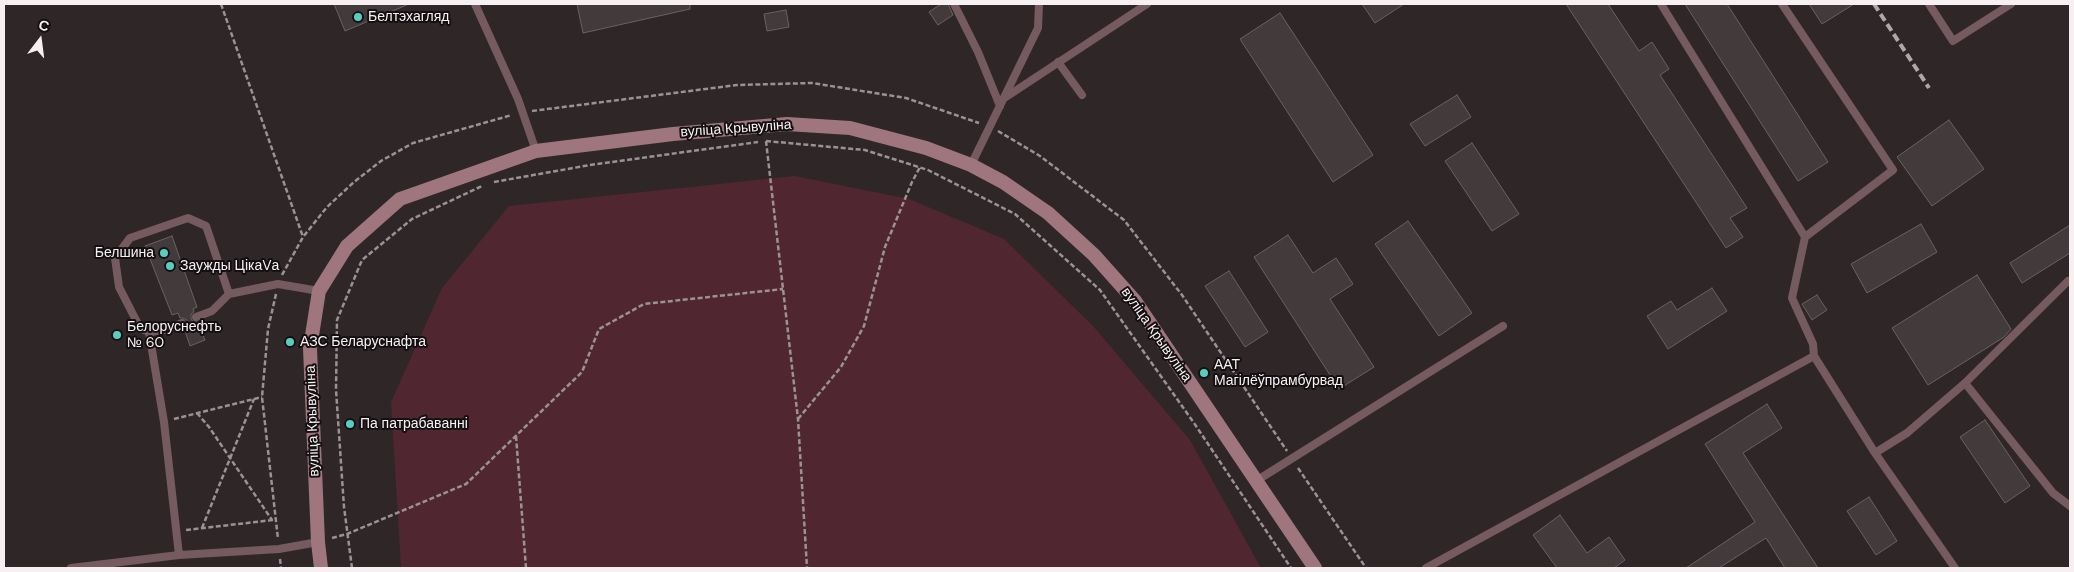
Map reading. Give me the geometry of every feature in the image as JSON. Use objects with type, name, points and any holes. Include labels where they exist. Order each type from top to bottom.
[{"type":"main road","name":"вуліца Крывуліна","points":[[321,568],[318,542],[310,348],[319,292],[348,246],[400,199],[536,150],[673,134],[787,124],[850,128],[926,148],[971,165],[1002,182],[1048,213],[1094,254],[1136,301],[1315,568]]},
{"type":"lane","points":[[475,4],[518,99],[536,150]]},
{"type":"lane","points":[[954,4],[978,52],[1000,106]]},
{"type":"lane","points":[[971,165],[1038,28],[1039,4]]},
{"type":"lane","points":[[1004,98],[1148,4]]},
{"type":"lane","points":[[1661,4],[1805,237]]},
{"type":"lane","points":[[1782,4],[1893,170],[1805,237],[1792,298],[1813,344],[1814,356],[1875,453],[1955,568]]},
{"type":"lane","points":[[1929,4],[1953,41],[2011,4]]},
{"type":"lane","points":[[1058,62],[1082,96]]},
{"type":"lane","points":[[182,323],[164,330],[148,332],[140,328],[119,287],[115,258],[130,238],[188,218],[206,226],[228,294]]},
{"type":"lane","points":[[1875,453],[1907,434],[1964,383],[2068,281]]},
{"type":"lane","points":[[196,317],[212,311],[228,294],[278,284],[319,292]]},
{"type":"lane","points":[[1256,482],[1503,326]]},
{"type":"lane","points":[[148,332],[164,422],[179,555]]},
{"type":"lane","points":[[1426,568],[1814,356]]},
{"type":"lane","points":[[1964,383],[2053,493],[2070,506]]},
{"type":"lane","points":[[71,568],[179,555],[279,549],[318,542]]},
{"type":"path","points":[[221,4],[303,237]]},
{"type":"path","points":[[281,568],[273,520],[262,396],[268,329],[278,284],[284,269],[303,237],[328,207],[354,182],[381,162],[413,143],[522,112],[736,85],[812,83],[906,98],[990,126],[1040,156],[1124,220],[1182,295],[1366,568]]},
{"type":"path","points":[[766,141],[798,419],[807,568]]},
{"type":"path","points":[[352,568],[344,507],[336,390],[337,320],[362,260],[412,219],[491,182],[590,164],[766,141],[865,150],[920,167],[1015,214],[1100,290],[1194,423],[1291,568]]},
{"type":"path","points":[[798,419],[841,366],[864,326],[886,247],[920,167]]},
{"type":"path","points":[[318,542],[347,534],[466,484],[582,372],[599,329],[636,308],[644,304],[783,289]]},
{"type":"path","points":[[164,422],[262,396]]},
{"type":"path","points":[[202,528],[254,399]]},
{"type":"path","points":[[197,414],[209,427],[273,520]]},
{"type":"path","points":[[516,436],[526,568]]},
{"type":"path","points":[[176,531],[273,520]]},
{"type":"shaded area","points":[[795,176],[909,199],[1004,239],[1093,326],[1190,440],[1261,568],[401,568],[391,402],[442,288],[509,206]]},
{"type":"building","name":"Белтэхагляд","points":[[334,4],[409,4],[345,31]]},
{"type":"building","points":[[577,4],[690,4],[690,9],[583,33]]},
{"type":"building","points":[[941,4],[948,4],[953,15],[938,25],[929,12]]},
{"type":"building","points":[[1362,4],[1404,4],[1375,23]]},
{"type":"building","points":[[1566,4],[1608,4],[1639,51],[1652,42],[1669,69],[1660,75],[1747,208],[1730,218],[1743,237],[1726,248]]},
{"type":"building","points":[[1685,4],[1727,4],[1828,162],[1798,181]]},
{"type":"building","points":[[1809,4],[1854,4],[1822,24]]},
{"type":"building","points":[[786,10],[789,27],[767,31],[764,14]]},
{"type":"building","points":[[1280,13],[1373,155],[1333,182],[1240,39]]},
{"type":"building","points":[[1457,95],[1471,117],[1425,146],[1410,124]]},
{"type":"building","points":[[1949,120],[1984,169],[1932,206],[1897,157]]},
{"type":"building","points":[[1472,143],[1519,214],[1492,231],[1445,161]]},
{"type":"building","points":[[1408,221],[1472,313],[1439,336],[1375,244]]},
{"type":"building","points":[[1921,224],[1937,252],[1867,293],[1851,264]]},
{"type":"building","points":[[2070,225],[2070,253],[2022,283],[2010,263]]},
{"type":"building","points":[[1288,235],[1313,273],[1336,258],[1353,284],[1330,299],[1374,367],[1339,389],[1254,257]]},
{"type":"building","points":[[172,236],[197,307],[193,309],[194,312],[191,314],[191,318],[193,322],[198,322],[205,340],[190,346],[184,328],[187,326],[187,320],[180,318],[178,313],[172,315],[145,246]]},
{"type":"building","points":[[1229,271],[1268,332],[1245,347],[1205,286]]},
{"type":"building","points":[[1977,275],[2011,329],[2004,337],[1928,385],[1892,328]]},
{"type":"building","points":[[1712,288],[1727,311],[1668,349],[1647,316],[1671,301],[1677,310]]},
{"type":"building","points":[[1817,295],[1827,310],[1812,320],[1802,304]]},
{"type":"building","points":[[1767,404],[1782,428],[1743,453],[1818,568],[1785,568],[1766,538],[1719,568],[1686,568],[1755,522],[1705,444]]},
{"type":"building","points":[[1985,420],[2030,486],[2005,503],[1960,437]]},
{"type":"building","points":[[1869,497],[1897,541],[1876,555],[1847,511]]},
{"type":"building","points":[[1560,515],[1587,553],[1609,537],[1625,560],[1614,568],[1557,568],[1533,535]]},
{"type":"railway","points":[[1874,4],[1929,88]]},
{"type":"place","name":"Белтэхагляд","points":[[358,17]]},
{"type":"place","name":"Белшина","points":[[164,253]]},
{"type":"place","name":"Заужды ЦікаVа","points":[[170,266]]},
{"type":"place","name":"Белоруснефть № 60","points":[[117,335]]},
{"type":"place","name":"АЗС Беларуснафта","points":[[290,342]]},
{"type":"place","name":"ААТ Магілёўпрамбурвад","points":[[1204,373]]},
{"type":"place","name":"Па патрабаванні","points":[[350,424]]}]
